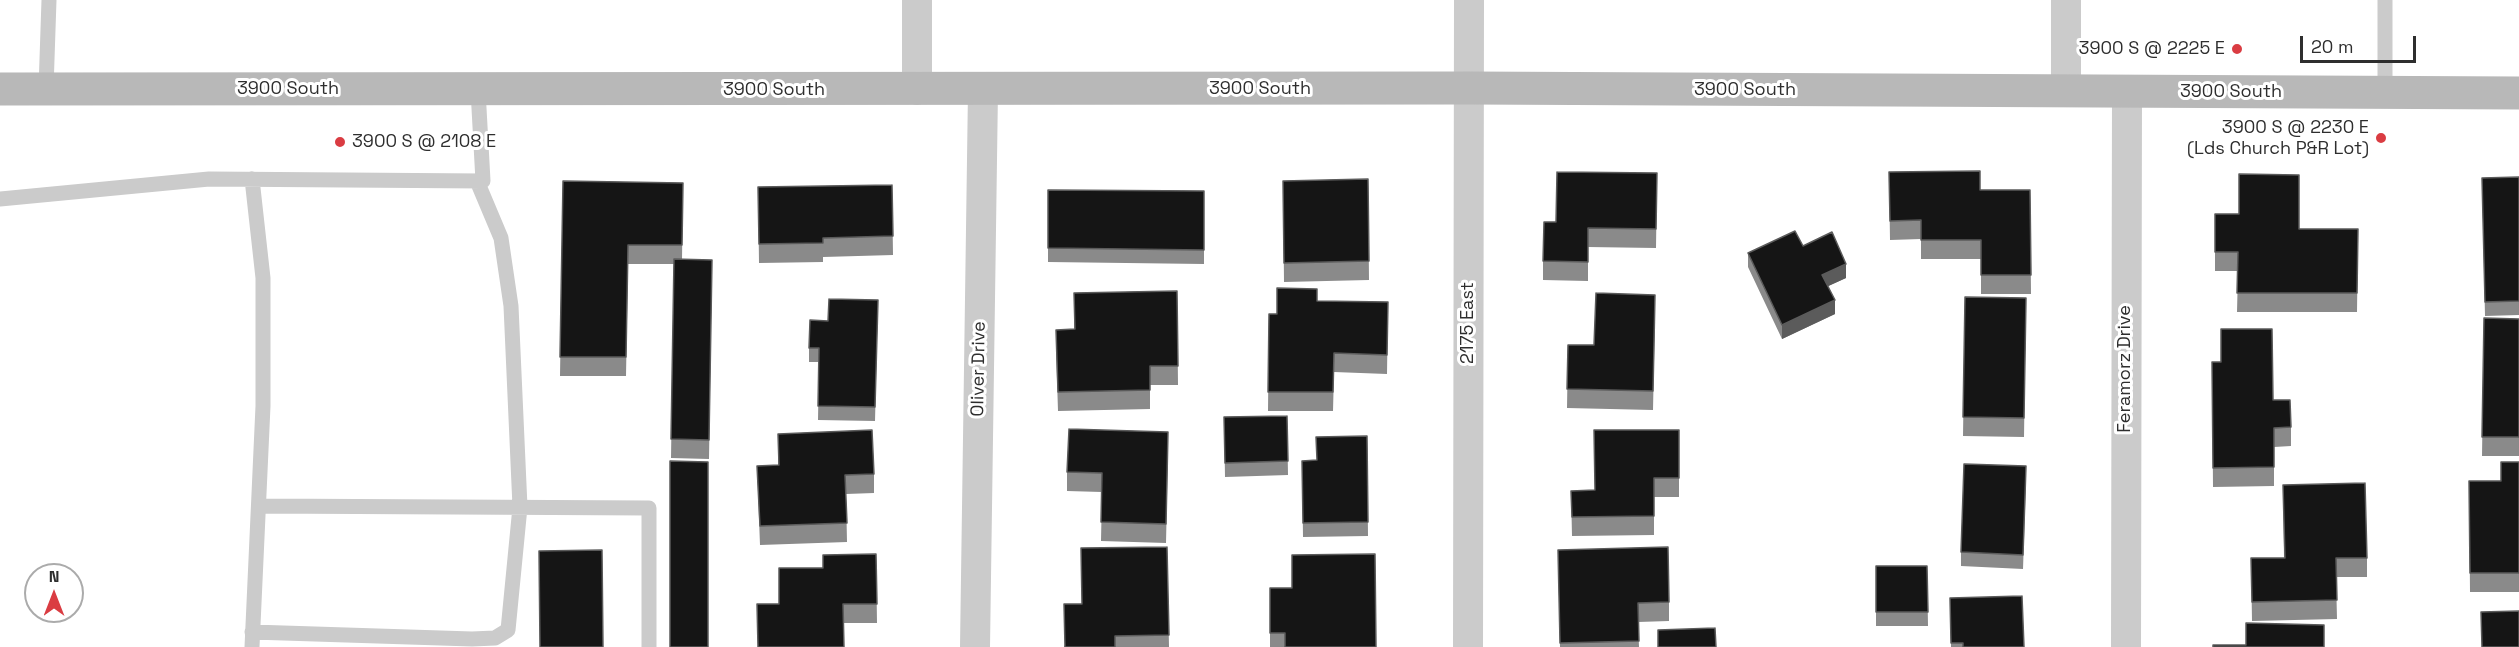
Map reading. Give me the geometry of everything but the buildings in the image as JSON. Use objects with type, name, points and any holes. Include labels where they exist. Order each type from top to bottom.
[{"type":"main road","name":"3900 South","points":[[0,89],[1470,88],[2519,93]]},
{"type":"street","points":[[917,0],[917,90]]},
{"type":"street","name":"2175 East","points":[[1468,0],[1470,88],[1468,647]]},
{"type":"street","points":[[2066,0],[2066,92]]},
{"type":"street","name":"Oliver Drive","points":[[975,647],[983,90]]},
{"type":"street","name":"Feramorz Drive","points":[[2126,647],[2127,92]]},
{"type":"lane","points":[[46,89],[49,0]]},
{"type":"lane","points":[[2385,0],[2385,93]]},
{"type":"lane","points":[[0,199],[209,179],[483,181],[478,90]]},
{"type":"lane","points":[[252,179],[263,278],[263,406],[252,639],[495,638],[508,630],[520,507],[511,306],[501,238],[477,181]]},
{"type":"lane","points":[[259,506],[649,508],[649,647]]},
{"type":"place","name":"3900 S @ 2225 E","points":[[2237,49]]},
{"type":"place","name":"3900 S @ 2230 E (Lds Church P&R Lot)","points":[[2381,138]]},
{"type":"place","name":"3900 S @ 2108 E","points":[[340,142]]}]
